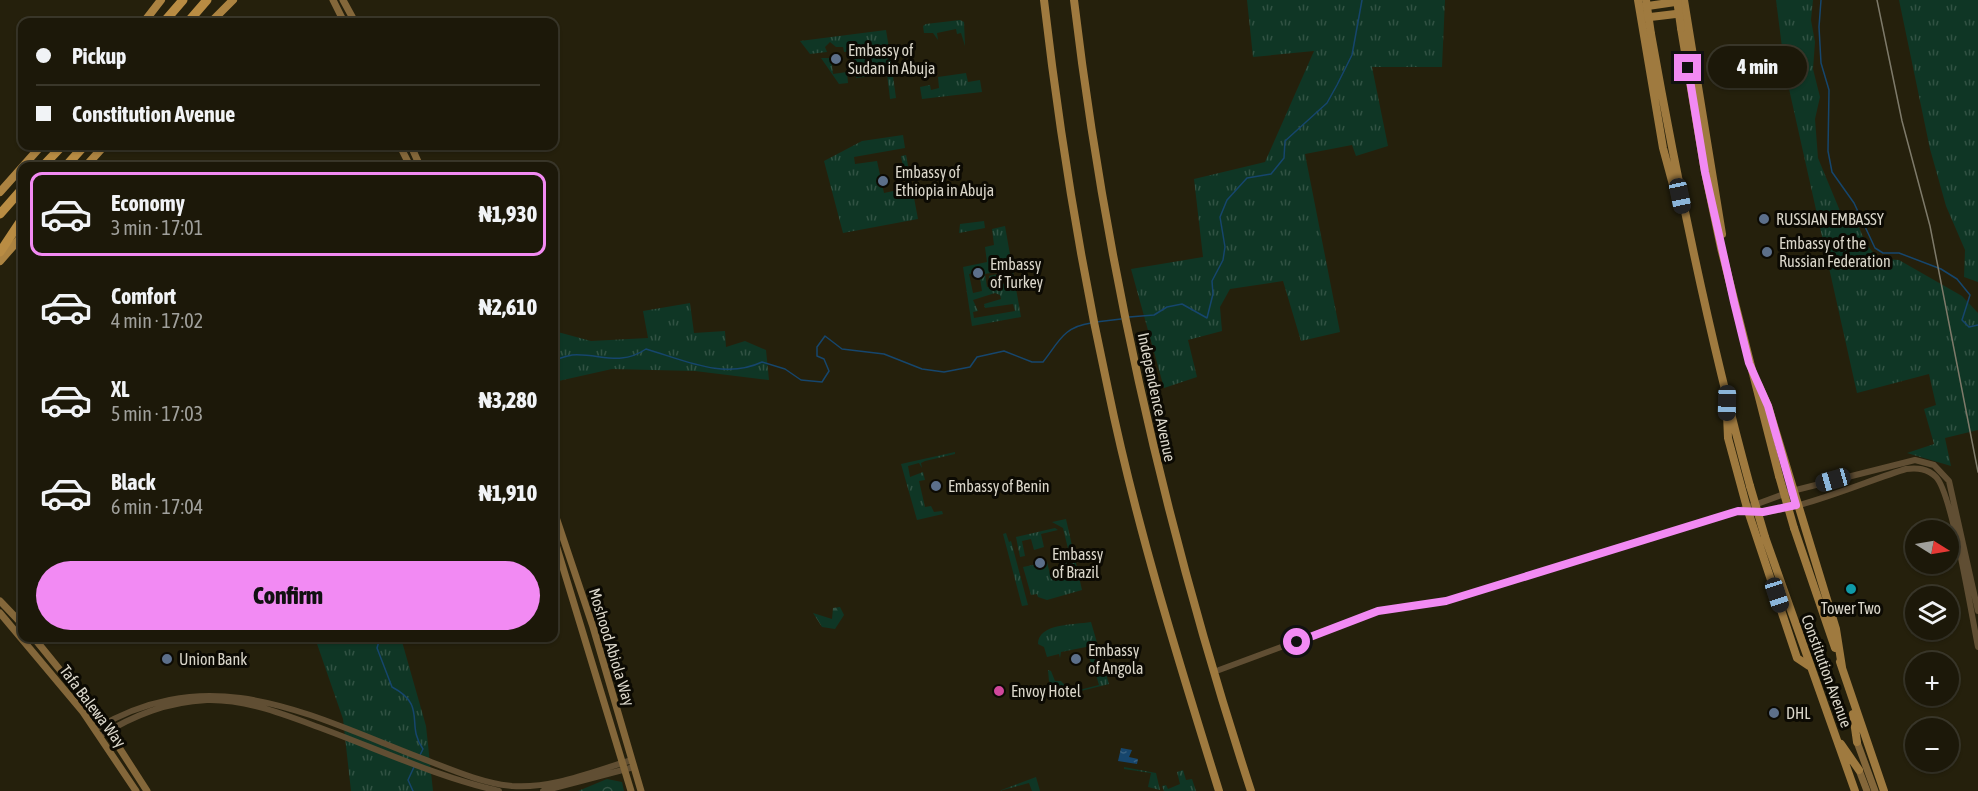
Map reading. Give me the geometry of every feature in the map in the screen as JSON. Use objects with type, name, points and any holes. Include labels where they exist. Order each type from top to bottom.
[{"type":"highway","points":[[147,18],[161,0]]},
{"type":"highway","points":[[167,18],[183,0]]},
{"type":"highway","points":[[191,18],[207,0]]},
{"type":"highway","points":[[215,18],[233,0]]},
{"type":"highway","points":[[27,162],[37,150]]},
{"type":"highway","points":[[47,162],[58,150]]},
{"type":"highway","points":[[70,162],[81,150]]},
{"type":"highway","points":[[90,162],[100,150]]},
{"type":"highway","points":[[0,192],[18,172]]},
{"type":"highway","points":[[0,214],[18,194]]},
{"type":"highway","points":[[0,240],[18,222]]},
{"type":"highway","points":[[0,252],[18,224]]},
{"type":"highway","points":[[0,261],[18,241]]},
{"type":"main road","points":[[333,0],[342,18]]},
{"type":"main road","points":[[343,0],[353,18]]},
{"type":"main road","points":[[1044,0],[1059,114],[1101,354],[1138,512],[1219,791]]},
{"type":"main road","name":"Independence Avenue","points":[[1074,0],[1089,108],[1120,290],[1132,345],[1187,584],[1251,791]]},
{"type":"main road","name":"Constitution Avenue","points":[[1646,0],[1689,236],[1727,403],[1765,537],[1854,791]]},
{"type":"main road","name":"Constitution Avenue","points":[[1677,0],[1721,248],[1749,363],[1794,528],[1819,607],[1884,791]]},
{"type":"main road","points":[[1689,236],[1663,148],[1638,3],[1684,0],[1722,223],[1721,248]]},
{"type":"main road","points":[[1640,18],[1685,13]]},
{"type":"main road","points":[[1749,363],[1768,406],[1796,505],[1836,629],[1842,667]]},
{"type":"main road","points":[[1727,403],[1728,438],[1748,510],[1797,657],[1809,666]]},
{"type":"main road","name":"Moshood Abiola Way","points":[[558,524],[593,627],[641,791]]},
{"type":"main road","name":"Moshood Abiola Way","points":[[558,551],[631,791]]},
{"type":"main road","points":[[0,601],[18,620]]},
{"type":"main road","name":"Tafa Balewa Way","points":[[0,613],[18,635]]},
{"type":"main road","name":"Tafa Balewa Way","points":[[24,642],[95,729],[136,791]]},
{"type":"main road","name":"Tafa Balewa Way","points":[[37,642],[106,728],[147,791]]},
{"type":"main road","points":[[1852,698],[1857,742]]},
{"type":"main road","points":[[1837,738],[1859,770],[1867,791]]},
{"type":"main road","name":"Constitution Avenue","points":[[1857,742],[1875,791]]},
{"type":"street","points":[[1748,510],[1792,491],[1905,461],[1924,461],[1934,465],[1944,472],[1953,491],[1978,611]]},
{"type":"street","points":[[1219,670],[1378,611],[1446,601],[1738,511],[1796,505],[1906,469],[1923,469],[1937,478],[1946,493],[1978,647]]},
{"type":"street","points":[[95,729],[106,728],[162,706],[218,701],[286,715],[377,745],[499,791]]},
{"type":"street","points":[[100,736],[106,728]]},
{"type":"street","points":[[543,791],[633,763]]},
{"type":"street","points":[[441,770],[481,780],[525,786],[558,782],[624,766]]},
{"type":"green space","points":[[1247,0],[1445,0],[1442,67],[1372,67],[1388,146],[1356,156],[1352,145],[1305,154],[1340,332],[1301,341],[1283,281],[1230,289],[1220,307],[1222,331],[1188,340],[1197,377],[1164,388],[1131,269],[1203,257],[1194,179],[1265,162],[1314,51],[1253,57]]},
{"type":"green space","points":[[1776,0],[1813,0],[1811,20],[1815,42],[1813,69],[1820,97],[1815,119],[1818,158],[1840,211],[1858,225],[1866,244],[1878,258],[1899,260],[1962,296],[1978,313],[1978,430],[1945,438],[1951,466],[1907,453],[1934,444],[1924,409],[1936,405],[1929,374],[1857,393],[1785,71]]},
{"type":"green space","points":[[1899,0],[1978,0],[1978,282],[1964,277],[1965,250],[1946,206],[1930,149]]},
{"type":"green space","points":[[960,20],[964,22],[965,46],[961,33],[957,34],[956,29],[937,33],[938,40],[933,33],[924,33],[923,26],[926,24]]},
{"type":"green space","points":[[886,30],[889,48],[853,53],[853,51],[844,52],[843,47],[836,47],[830,42],[825,47],[827,52],[810,54],[800,41]]},
{"type":"green space","points":[[890,54],[896,98],[890,99],[887,74],[856,78],[854,59]]},
{"type":"green space","points":[[821,58],[831,58],[833,74],[847,72],[848,83],[839,84]]},
{"type":"green space","points":[[966,73],[968,82],[980,80],[982,92],[922,99],[920,87],[930,85],[931,90],[939,88],[938,77]]},
{"type":"green space","points":[[903,135],[905,148],[854,157],[855,164],[877,161],[884,193],[907,188],[901,156],[906,155],[918,219],[843,233],[824,161],[862,141]]},
{"type":"green space","points":[[984,221],[985,228],[959,233],[960,224]]},
{"type":"green space","points":[[1005,226],[1021,317],[972,326],[963,267],[987,262],[985,247],[994,245],[992,229]],"holes":[[[1011,269],[1014,282],[987,287],[985,274]],[[979,272],[982,291],[973,293],[969,274]],[[995,293],[1000,295],[1001,299],[984,304],[985,308],[1013,304],[1015,311],[974,318],[973,312],[978,311],[973,300]]]},
{"type":"green space","points":[[1007,272],[1008,281],[990,284],[989,276]]},
{"type":"green space","points":[[690,303],[694,333],[725,331],[726,347],[745,341],[766,350],[769,380],[695,371],[612,369],[558,381],[558,332],[591,341],[648,338],[643,311]]},
{"type":"green space","points":[[955,452],[955,454],[925,461],[921,463],[922,468],[919,463],[908,466],[910,477],[923,472],[925,480],[919,481],[925,507],[931,506],[934,512],[942,511],[943,514],[917,520],[901,464]]},
{"type":"green space","points":[[1066,519],[1082,590],[1047,600],[1038,597],[1037,594],[1031,595],[1023,567],[1047,562],[1050,574],[1057,575],[1062,572],[1060,559],[1070,557],[1063,528],[1052,522]]},
{"type":"green space","points":[[1055,528],[1058,530],[1041,534],[1044,547],[1034,550],[1031,539],[1022,541],[1025,556],[1020,557],[1016,537]]},
{"type":"green space","points":[[1006,533],[1009,542],[1011,541],[1028,605],[1022,606],[1003,534]]},
{"type":"green space","points":[[840,607],[844,615],[835,629],[822,627],[813,613],[832,619],[833,608]]},
{"type":"green space","points":[[1091,622],[1109,684],[1061,696],[1049,681],[1048,670],[1051,671],[1055,681],[1061,681],[1071,692],[1099,685],[1096,675],[1093,675],[1091,670],[1094,669],[1088,656],[1093,654],[1091,646],[1061,652],[1060,658],[1059,654],[1047,657],[1044,647],[1038,644],[1040,637],[1044,632],[1058,626]]},
{"type":"green space","points":[[316,642],[402,642],[426,726],[433,791],[351,791],[343,719]]},
{"type":"green space","points":[[1124,767],[1156,773],[1160,790],[1148,787],[1151,773],[1124,769]]},
{"type":"green space","points":[[1183,770],[1186,780],[1192,779],[1196,791],[1164,791],[1162,786],[1166,785],[1168,789],[1180,784],[1177,772]]},
{"type":"green space","points":[[1036,777],[1040,791],[1032,791],[1029,783],[999,791]]},
{"type":"green space","points":[[607,779],[622,782],[624,791],[578,791]]},
{"type":"water","points":[[1121,748],[1132,750],[1129,757],[1138,759],[1137,764],[1118,761]]},
{"type":"waterway","points":[[1129,317],[1154,315],[1167,307],[1182,304],[1207,318],[1213,294],[1212,281],[1223,260],[1225,247],[1220,217],[1227,200],[1247,178],[1271,174],[1284,158],[1285,141],[1327,103],[1352,55],[1362,0]]},
{"type":"waterway","points":[[1821,0],[1819,27],[1821,63],[1829,90],[1828,151],[1832,172],[1854,203],[1875,248],[1883,253],[1899,253],[1941,269],[1957,279],[1970,295],[1962,320],[1969,327],[1978,325]]},
{"type":"waterway","points":[[1096,322],[1121,319]]},
{"type":"waterway","points":[[558,359],[572,355],[627,357],[646,349],[689,363],[719,369],[748,367],[762,362],[785,369],[801,380],[822,382],[829,371],[824,359],[817,356],[817,347],[825,336],[842,349],[884,354],[922,369],[944,372],[970,367],[977,357],[1004,351],[1032,362],[1043,362],[1062,336],[1074,328],[1091,323]]},
{"type":"waterway","points":[[379,642],[377,648],[392,687],[403,694],[413,708],[418,740],[423,749],[420,755]]},
{"type":"waterway","points":[[413,791],[408,780],[414,767]]},
{"type":"tram line","points":[[1877,0],[1902,121],[1930,226],[1978,472]]},
{"type":"place","name":"Embassy of Sudan in Abuja","points":[[836,59]]},
{"type":"place","name":"Embassy of Ethiopia in Abuja","points":[[883,181]]},
{"type":"place","name":"RUSSIAN EMBASSY","points":[[1764,219]]},
{"type":"place","name":"Embassy of the Russian Federation","points":[[1767,252]]},
{"type":"place","name":"Embassy of Turkey","points":[[978,273]]},
{"type":"place","name":"Embassy of Benin","points":[[936,486]]},
{"type":"place","name":"Embassy of Brazil","points":[[1040,563]]},
{"type":"place","name":"Tower Two","points":[[1851,589]]},
{"type":"place","name":"Union Bank","points":[[167,659]]},
{"type":"place","name":"Embassy of Angola","points":[[1076,659]]},
{"type":"place","name":"Envoy Hotel","points":[[999,691]]},
{"type":"place","name":"DHL","points":[[1774,713]]},
{"type":"route","points":[[1297,642],[1378,611],[1446,601],[1738,511],[1763,512],[1796,505],[1768,406],[1749,363],[1705,172],[1688,68]]}]
